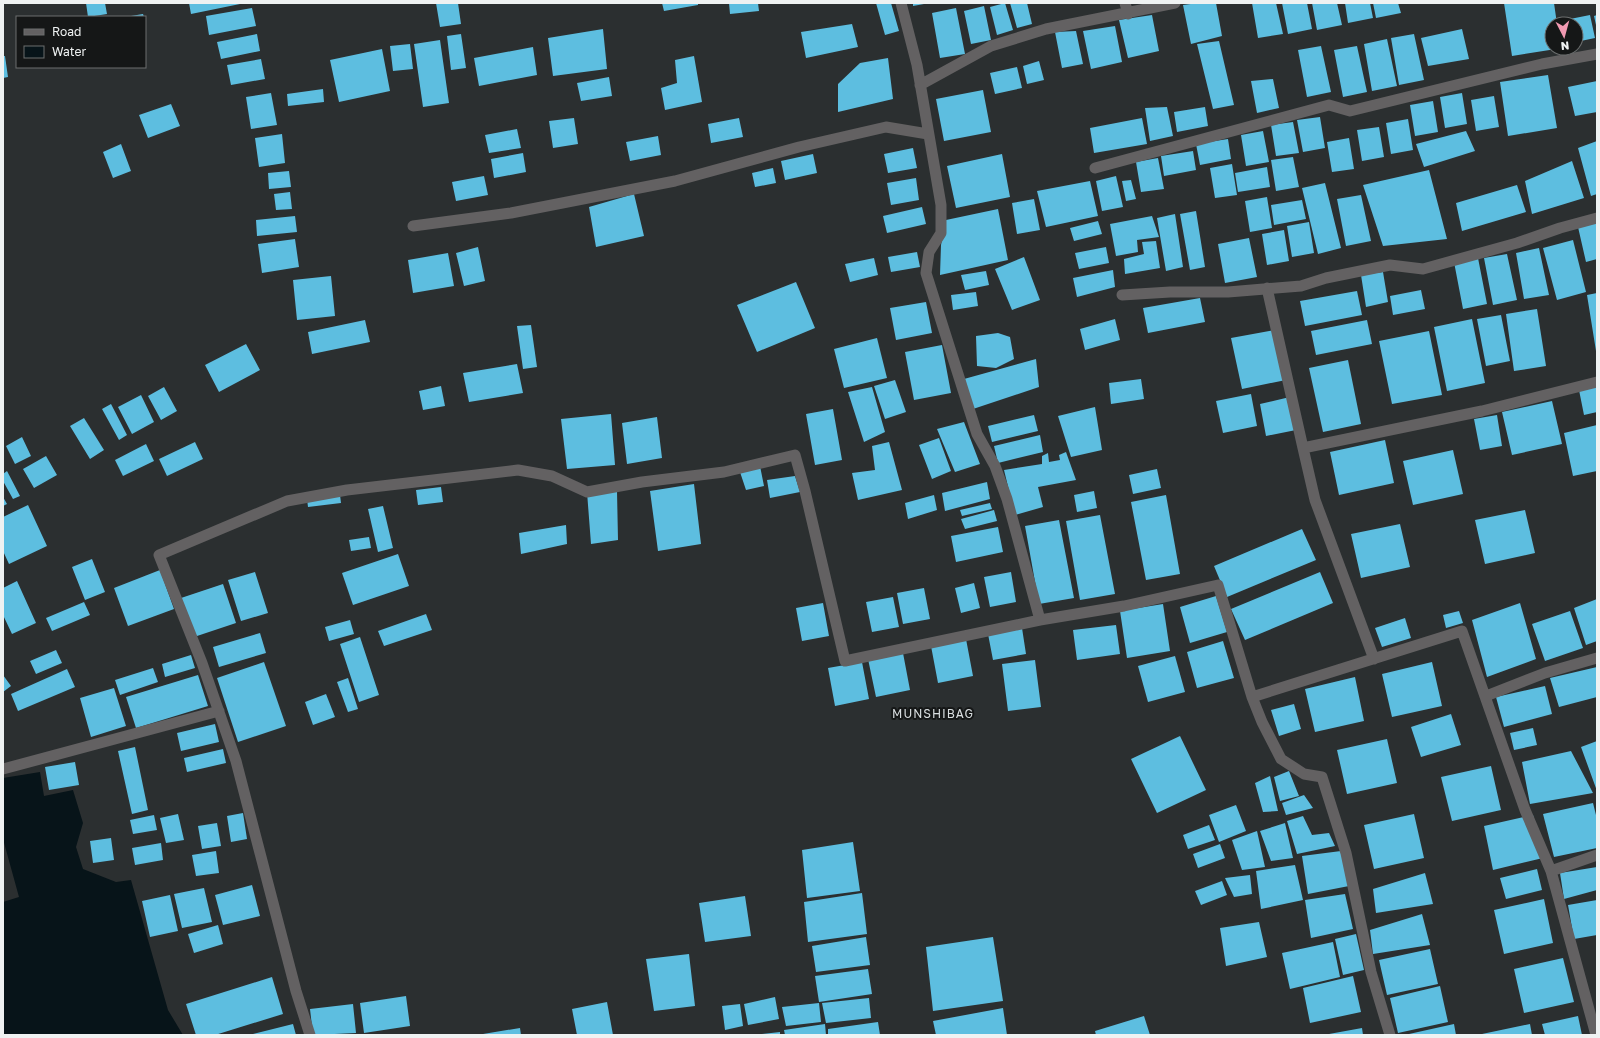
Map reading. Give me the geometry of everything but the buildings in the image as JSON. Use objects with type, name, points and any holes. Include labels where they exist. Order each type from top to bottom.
[{"type":"street","points":[[901,3],[917,65],[941,205],[941,233],[929,252],[926,273],[977,434],[995,466],[1006,499],[1040,620]]},
{"type":"street","points":[[920,85],[991,46],[1046,29],[1126,8],[1175,3]]},
{"type":"street","points":[[1095,168],[1329,105],[1350,111],[1542,64],[1597,54]]},
{"type":"street","points":[[413,226],[511,214],[668,183],[799,147],[886,127],[928,134]]},
{"type":"street","points":[[1122,295],[1170,292],[1228,292],[1301,286],[1326,278],[1390,265],[1423,268],[1517,243],[1560,228],[1597,218]]},
{"type":"street","points":[[1267,288],[1315,500],[1374,659]]},
{"type":"street","points":[[1303,448],[1482,410],[1597,382]]},
{"type":"street","points":[[310,1035],[296,991],[236,761],[202,663],[159,555],[287,502],[347,490],[518,470],[552,476],[587,492],[642,482],[724,472],[795,455],[846,661],[1040,620],[1124,606],[1218,585],[1252,697],[1262,722],[1281,759],[1304,774],[1322,777],[1346,853],[1371,972],[1390,1035]]},
{"type":"street","points":[[1252,697],[1462,631],[1525,810],[1551,871],[1596,1035]]},
{"type":"street","points":[[1486,696],[1545,673],[1597,658]]},
{"type":"street","points":[[3,769],[219,711]]},
{"type":"street","points":[[1551,871],[1597,855]]},
{"type":"water","points":[[40,772],[44,796],[73,790],[83,823],[76,847],[83,869],[116,882],[131,880],[168,1010],[183,1035],[3,1035],[3,902],[19,897],[3,839],[3,778]]},
{"type":"district","name":"MUNSHIBAG","points":[[933,713]]}]
